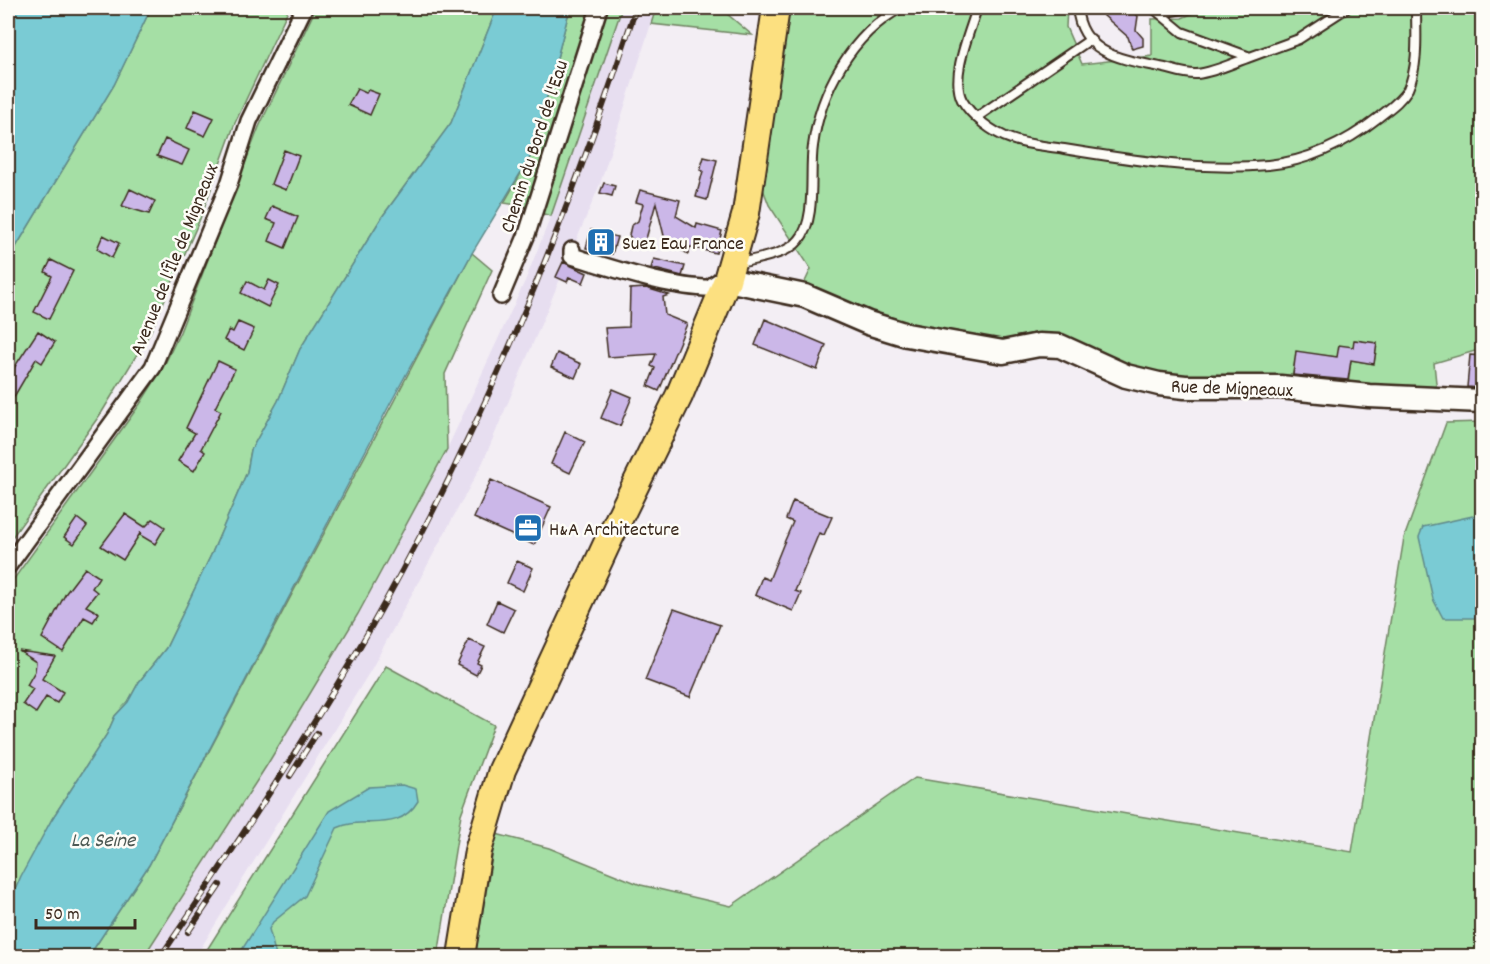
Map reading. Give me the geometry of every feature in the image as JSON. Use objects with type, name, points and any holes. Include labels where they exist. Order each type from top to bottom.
[{"type":"main road","points":[[729,277],[737,204],[766,8]]},
{"type":"main road","points":[[461,957],[478,851],[502,770],[610,537],[680,396],[729,277],[746,213],[776,8]]},
{"type":"street","name":"Avenue de l'Île de Migneaux","points":[[8,567],[153,367],[228,184],[249,122],[304,8]]},
{"type":"street","name":"Chemin du Bord de l'Eau","points":[[501,296],[527,234],[600,8]]},
{"type":"street","points":[[572,250],[572,256],[697,289],[729,277]]},
{"type":"street","name":"Rue de Migneaux","points":[[729,277],[805,296],[868,323],[907,335],[1003,352],[1039,345],[1060,346],[1126,376],[1159,384],[1185,387],[1280,387],[1369,396],[1482,401]]},
{"type":"lane","points":[[729,277],[799,241],[807,223],[813,146],[827,94],[841,66],[860,40],[886,16],[901,8]]},
{"type":"lane","points":[[977,8],[957,81],[963,101],[977,117],[1011,139],[1120,158],[1187,165],[1269,165],[1310,156],[1353,138],[1396,104],[1408,88],[1416,47],[1416,8]]},
{"type":"lane","points":[[1077,8],[1079,23],[1100,50],[1114,58],[1195,75],[1299,39],[1347,8]]},
{"type":"lane","points":[[1153,8],[1182,33],[1250,57]]},
{"type":"lane","points":[[1153,8],[1166,12],[1188,8]]},
{"type":"lane","points":[[977,117],[1091,39]]},
{"type":"shaded area","points":[[622,8],[656,8],[600,184],[483,462],[372,668],[196,956],[144,956],[267,765],[358,614],[447,449],[525,281],[551,216]]},
{"type":"green space","points":[[151,8],[289,8],[235,123],[200,219],[150,333],[102,412],[8,543],[8,260],[114,85]]},
{"type":"green space","points":[[316,8],[497,8],[451,123],[382,217],[300,349],[278,401],[251,450],[247,472],[212,553],[166,648],[139,682],[128,702],[115,716],[107,734],[52,819],[8,906],[8,587],[140,404],[163,368],[180,332],[259,127]]},
{"type":"green space","points":[[570,8],[594,8],[530,207],[504,203],[532,154]]},
{"type":"green space","points":[[604,8],[622,8],[551,216],[540,213]]},
{"type":"green space","points":[[656,8],[720,8],[752,35],[651,24]]},
{"type":"green space","points":[[787,8],[1067,8],[1066,27],[1082,64],[1152,56],[1152,19],[1182,18],[1204,8],[1482,8],[1482,349],[1434,363],[1437,393],[1348,386],[1351,360],[1374,364],[1377,344],[1355,340],[1353,348],[1337,357],[1296,352],[1292,380],[1190,378],[1146,372],[1092,351],[1061,334],[997,346],[891,323],[802,288],[811,269],[769,205],[760,181]]},
{"type":"green space","points":[[472,253],[492,270],[445,374],[447,449],[358,614],[267,765],[144,956],[89,956],[149,865]]},
{"type":"green space","points":[[1482,422],[1482,956],[475,956],[496,834],[549,848],[641,885],[731,906],[915,778],[1352,852],[1404,538],[1446,423]]},
{"type":"green space","points":[[386,666],[494,725],[461,814],[438,956],[203,956]]},
{"type":"water","points":[[8,8],[151,8],[114,85],[8,260]]},
{"type":"water","name":"La Seine","points":[[497,8],[570,8],[532,154],[472,253],[390,404],[149,865],[89,956],[8,956],[8,906],[21,876],[52,819],[107,734],[115,716],[128,702],[139,682],[166,648],[212,553],[247,472],[251,450],[278,401],[300,349],[382,217],[451,123]]},
{"type":"water","points":[[1482,514],[1482,618],[1443,618],[1433,599],[1419,537],[1423,527]]},
{"type":"water","points":[[402,785],[416,789],[418,801],[401,818],[337,828],[305,896],[273,922],[269,929],[276,956],[238,956],[329,811],[369,787]]},
{"type":"building","points":[[1095,8],[1126,8],[1138,16],[1136,30],[1143,38],[1143,46],[1132,49],[1128,37]]},
{"type":"building","points":[[357,89],[366,93],[368,90],[379,94],[370,115],[348,105]]},
{"type":"building","points":[[195,110],[214,118],[205,136],[187,128]]},
{"type":"building","points":[[165,139],[189,150],[182,165],[157,156]]},
{"type":"building","points":[[284,150],[299,156],[286,190],[271,184]]},
{"type":"building","points":[[704,157],[717,160],[707,200],[696,197]]},
{"type":"building","points":[[604,183],[615,186],[612,196],[600,193]]},
{"type":"building","points":[[130,189],[155,201],[149,214],[122,206]]},
{"type":"building","points":[[640,190],[680,200],[676,216],[696,228],[697,224],[722,231],[716,253],[690,247],[688,254],[665,240],[656,203],[646,239],[641,242],[632,240],[629,235],[631,226],[638,221],[643,204],[636,202]]},
{"type":"building","points":[[272,206],[298,217],[285,248],[269,241],[276,223],[266,219]]},
{"type":"building","name":"Suez Eau France","points":[[591,230],[617,237],[612,254],[586,248]]},
{"type":"building","points":[[103,235],[119,243],[112,258],[97,249]]},
{"type":"building","points":[[654,259],[685,266],[682,276],[651,268]]},
{"type":"building","points":[[51,260],[73,271],[49,319],[34,312],[52,276],[45,272]]},
{"type":"building","points":[[563,262],[587,273],[583,283],[569,277],[567,282],[556,277]]},
{"type":"building","points":[[269,280],[279,285],[268,307],[241,293],[247,281],[264,290]]},
{"type":"building","points":[[646,288],[669,295],[663,297],[665,315],[687,324],[659,391],[648,386],[655,368],[651,366],[656,354],[608,357],[605,328],[629,327],[630,289]]},
{"type":"building","points":[[765,319],[826,345],[817,370],[755,345]]},
{"type":"building","points":[[238,322],[254,329],[244,350],[224,340],[229,330],[233,332]]},
{"type":"building","points":[[38,331],[55,342],[42,363],[36,359],[8,407],[8,377]]},
{"type":"building","points":[[1354,340],[1377,343],[1374,364],[1351,360],[1348,380],[1293,375],[1296,351],[1337,357],[1339,345],[1353,347]]},
{"type":"building","points":[[557,353],[581,364],[575,378],[551,367]]},
{"type":"building","points":[[1470,355],[1482,356],[1482,388],[1467,387]]},
{"type":"building","points":[[218,361],[235,369],[215,408],[221,411],[201,449],[205,452],[194,471],[178,461],[195,433],[186,428]]},
{"type":"building","points":[[613,389],[632,397],[620,426],[601,418]]},
{"type":"building","points":[[565,432],[585,442],[570,473],[551,464]]},
{"type":"building","points":[[491,480],[551,507],[534,545],[474,518]]},
{"type":"building","points":[[793,501],[832,517],[824,535],[819,533],[795,591],[801,593],[793,611],[755,595],[762,577],[769,580],[793,522],[786,519]]},
{"type":"building","points":[[125,514],[145,527],[153,519],[165,527],[155,544],[140,535],[141,532],[123,560],[101,546]]},
{"type":"building","points":[[77,518],[87,526],[74,544],[64,537]]},
{"type":"building","points":[[517,561],[533,568],[523,591],[507,583]]},
{"type":"building","points":[[85,568],[99,577],[92,588],[97,592],[86,606],[99,613],[93,622],[84,617],[63,652],[42,638],[66,593]]},
{"type":"building","points":[[497,601],[514,609],[503,632],[487,624]]},
{"type":"building","points":[[674,609],[720,625],[690,697],[645,680]]},
{"type":"building","points":[[469,640],[485,647],[477,663],[481,665],[476,675],[457,665]]},
{"type":"building","points":[[19,651],[55,656],[42,679],[63,692],[57,703],[46,697],[36,713],[23,704],[33,689],[27,685],[35,671],[36,662]]},
{"type":"railway","points":[[161,956],[266,798],[342,677],[407,561],[446,485],[483,408],[550,250],[636,8]]},
{"type":"railway","points":[[290,776],[317,733]]},
{"type":"railway","points":[[188,932],[220,885]]},
{"type":"place","name":"Suez Eau France","points":[[601,242]]},
{"type":"place","name":"H&A Architecture","points":[[528,528]]}]
